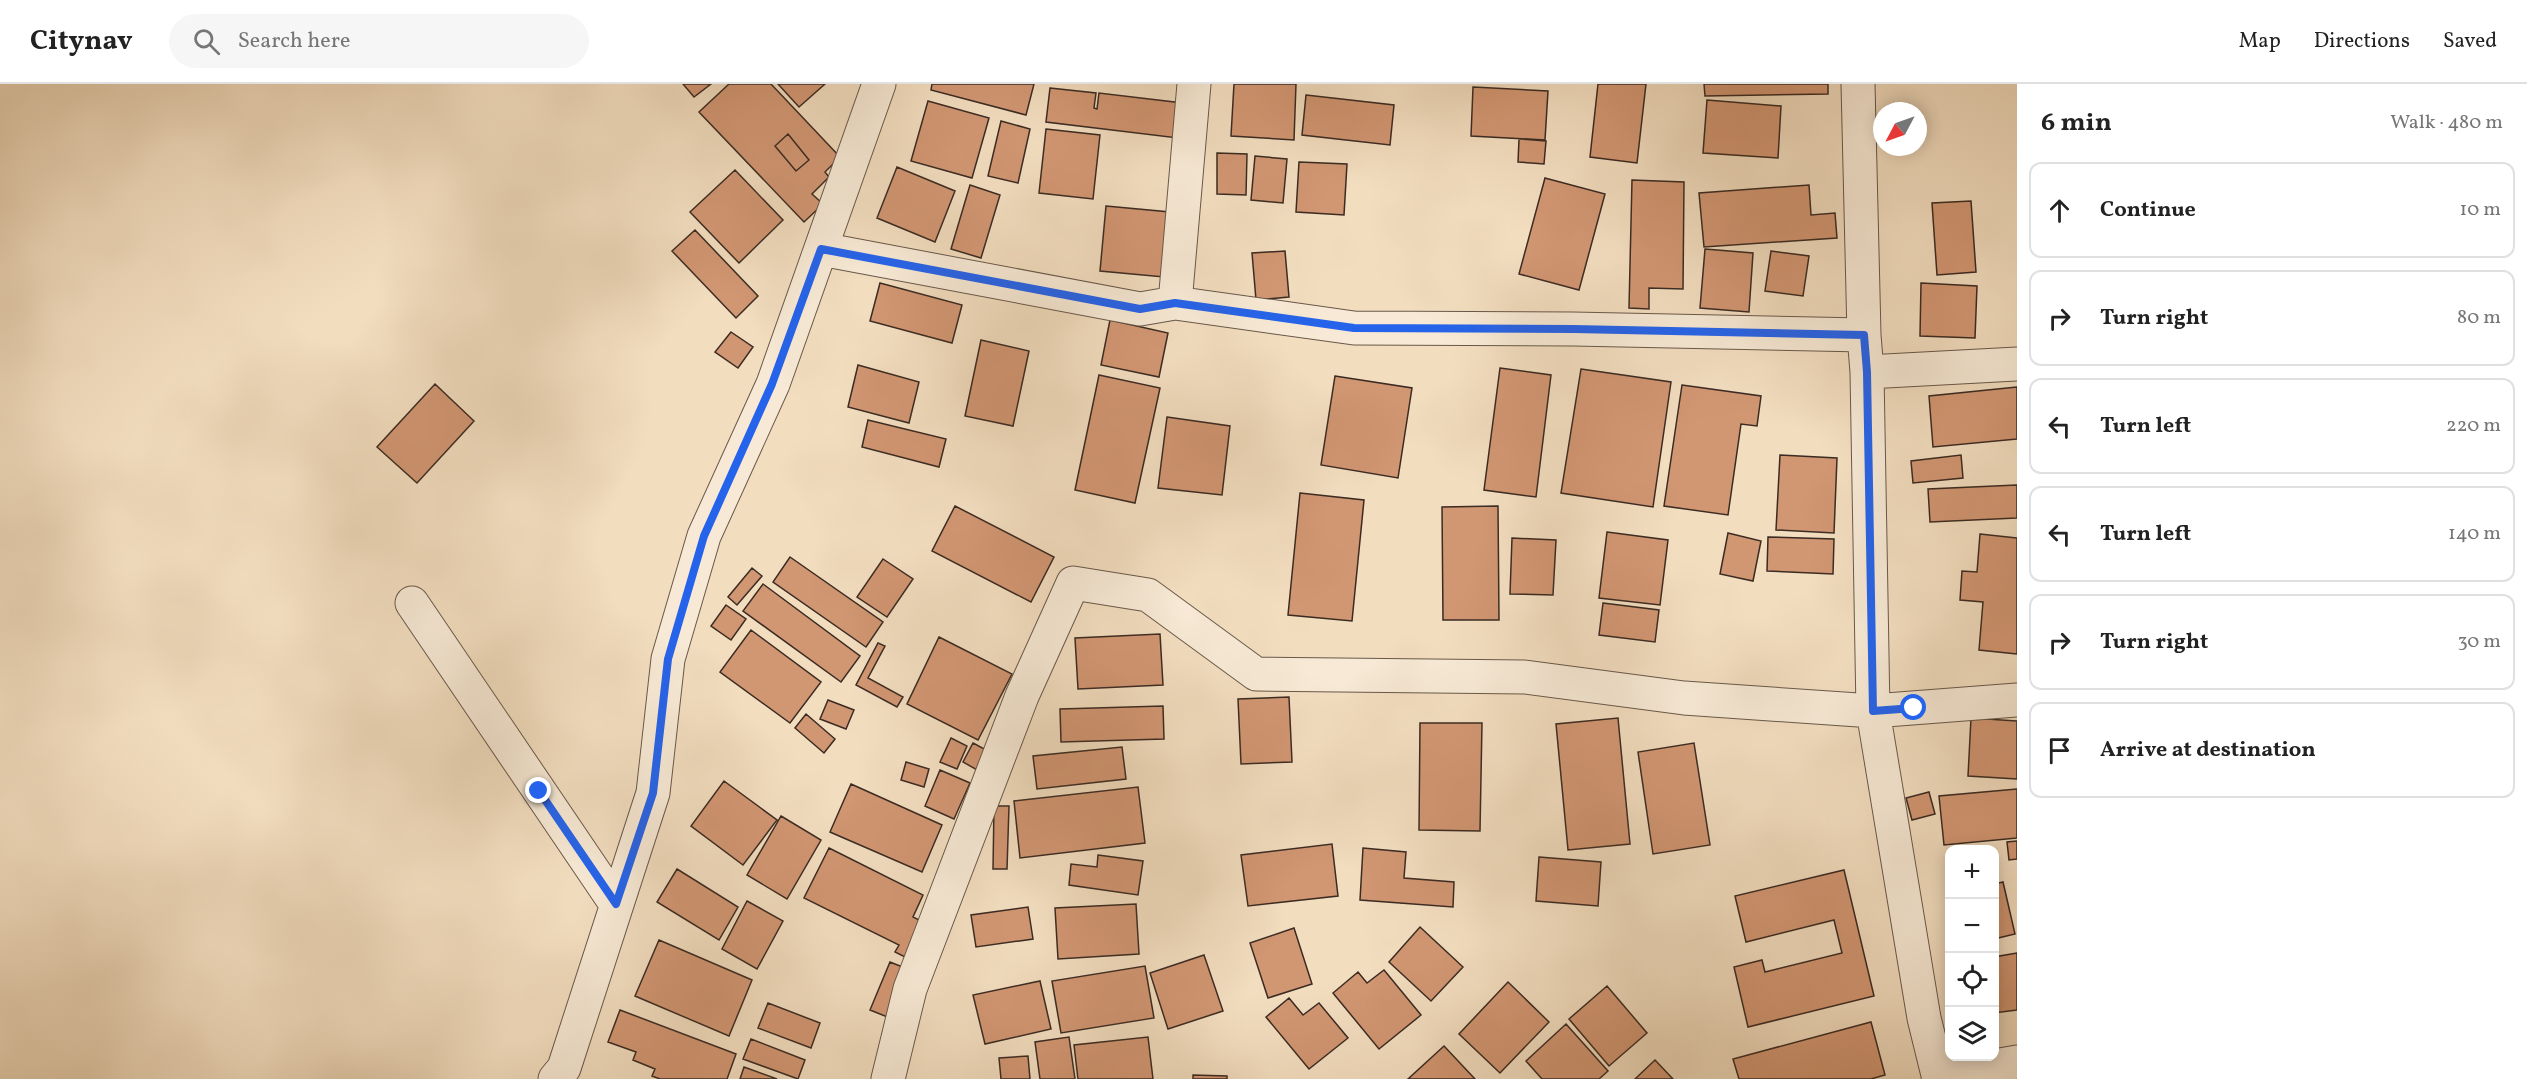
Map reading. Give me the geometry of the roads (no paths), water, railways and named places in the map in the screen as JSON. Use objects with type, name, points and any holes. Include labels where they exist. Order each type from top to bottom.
[{"type":"street","points":[[566,1075],[616,904],[653,793],[668,659],[704,536],[772,384],[879,84]]},
{"type":"street","points":[[1175,303],[1194,84]]},
{"type":"street","points":[[1858,84],[1864,335],[1867,372],[1873,711],[1924,1018],[1938,1077],[2017,1062]]},
{"type":"street","points":[[821,249],[1140,309],[1175,303],[1354,328],[1585,329],[1864,335]]},
{"type":"street","points":[[1867,372],[2017,364]]},
{"type":"street","points":[[888,1079],[910,989],[1022,696],[1073,583],[1148,596],[1256,674],[1525,677],[1684,698],[1873,711],[2017,700]]},
{"type":"street","points":[[412,603],[616,904]]}]
